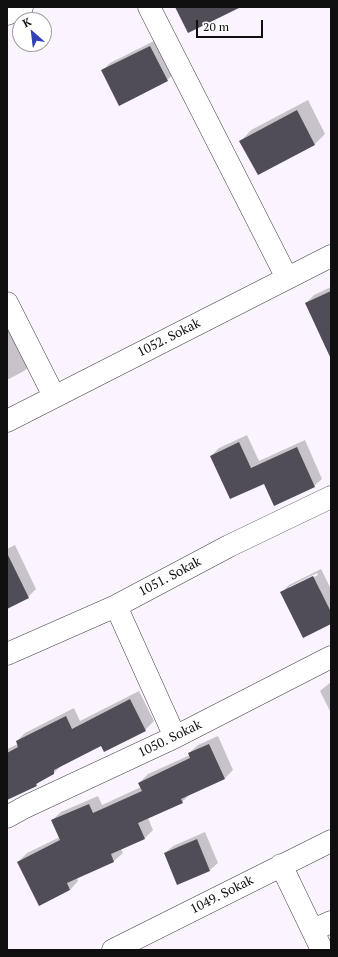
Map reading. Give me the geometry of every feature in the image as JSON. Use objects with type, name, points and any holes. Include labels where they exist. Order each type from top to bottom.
[{"type":"street","points":[[7,14],[22,7]]},
{"type":"street","points":[[149,7],[287,278]]},
{"type":"street","name":"1052. Sokak","points":[[7,421],[331,256]]},
{"type":"street","points":[[7,303],[54,396]]},
{"type":"street","name":"1051. Sokak","points":[[7,654],[116,606],[229,546],[331,497]]},
{"type":"street","points":[[116,606],[175,737]]},
{"type":"street","name":"1050. Sokak","points":[[7,817],[175,737],[331,657]]},
{"type":"street","name":"1049. Sokak","points":[[113,950],[331,841]]},
{"type":"street","points":[[281,865],[322,926],[322,950]]},
{"type":"building","points":[[175,7],[241,7],[188,33]]},
{"type":"building","points":[[150,46],[168,81],[119,106],[101,70]]},
{"type":"building","points":[[297,110],[315,145],[258,175],[239,141]]},
{"type":"building","points":[[331,291],[331,359],[305,303]]},
{"type":"building","points":[[239,442],[251,468],[297,447],[315,487],[274,506],[264,484],[230,499],[210,456]]},
{"type":"building","points":[[7,553],[29,598],[7,609]]},
{"type":"building","points":[[313,576],[331,612],[331,624],[303,638],[280,592]]},
{"type":"building","points":[[130,699],[146,731],[104,752],[101,746],[54,770],[54,774],[36,784],[37,786],[7,800],[7,753],[18,747],[16,741],[66,716],[72,729]]},
{"type":"building","points":[[209,744],[225,779],[181,799],[183,803],[138,823],[145,839],[111,854],[114,862],[67,883],[70,890],[39,906],[17,862],[60,840],[51,820],[89,804],[93,813],[142,791],[138,783],[190,758],[188,753]]},
{"type":"building","points":[[197,839],[210,871],[177,885],[164,853]]}]
